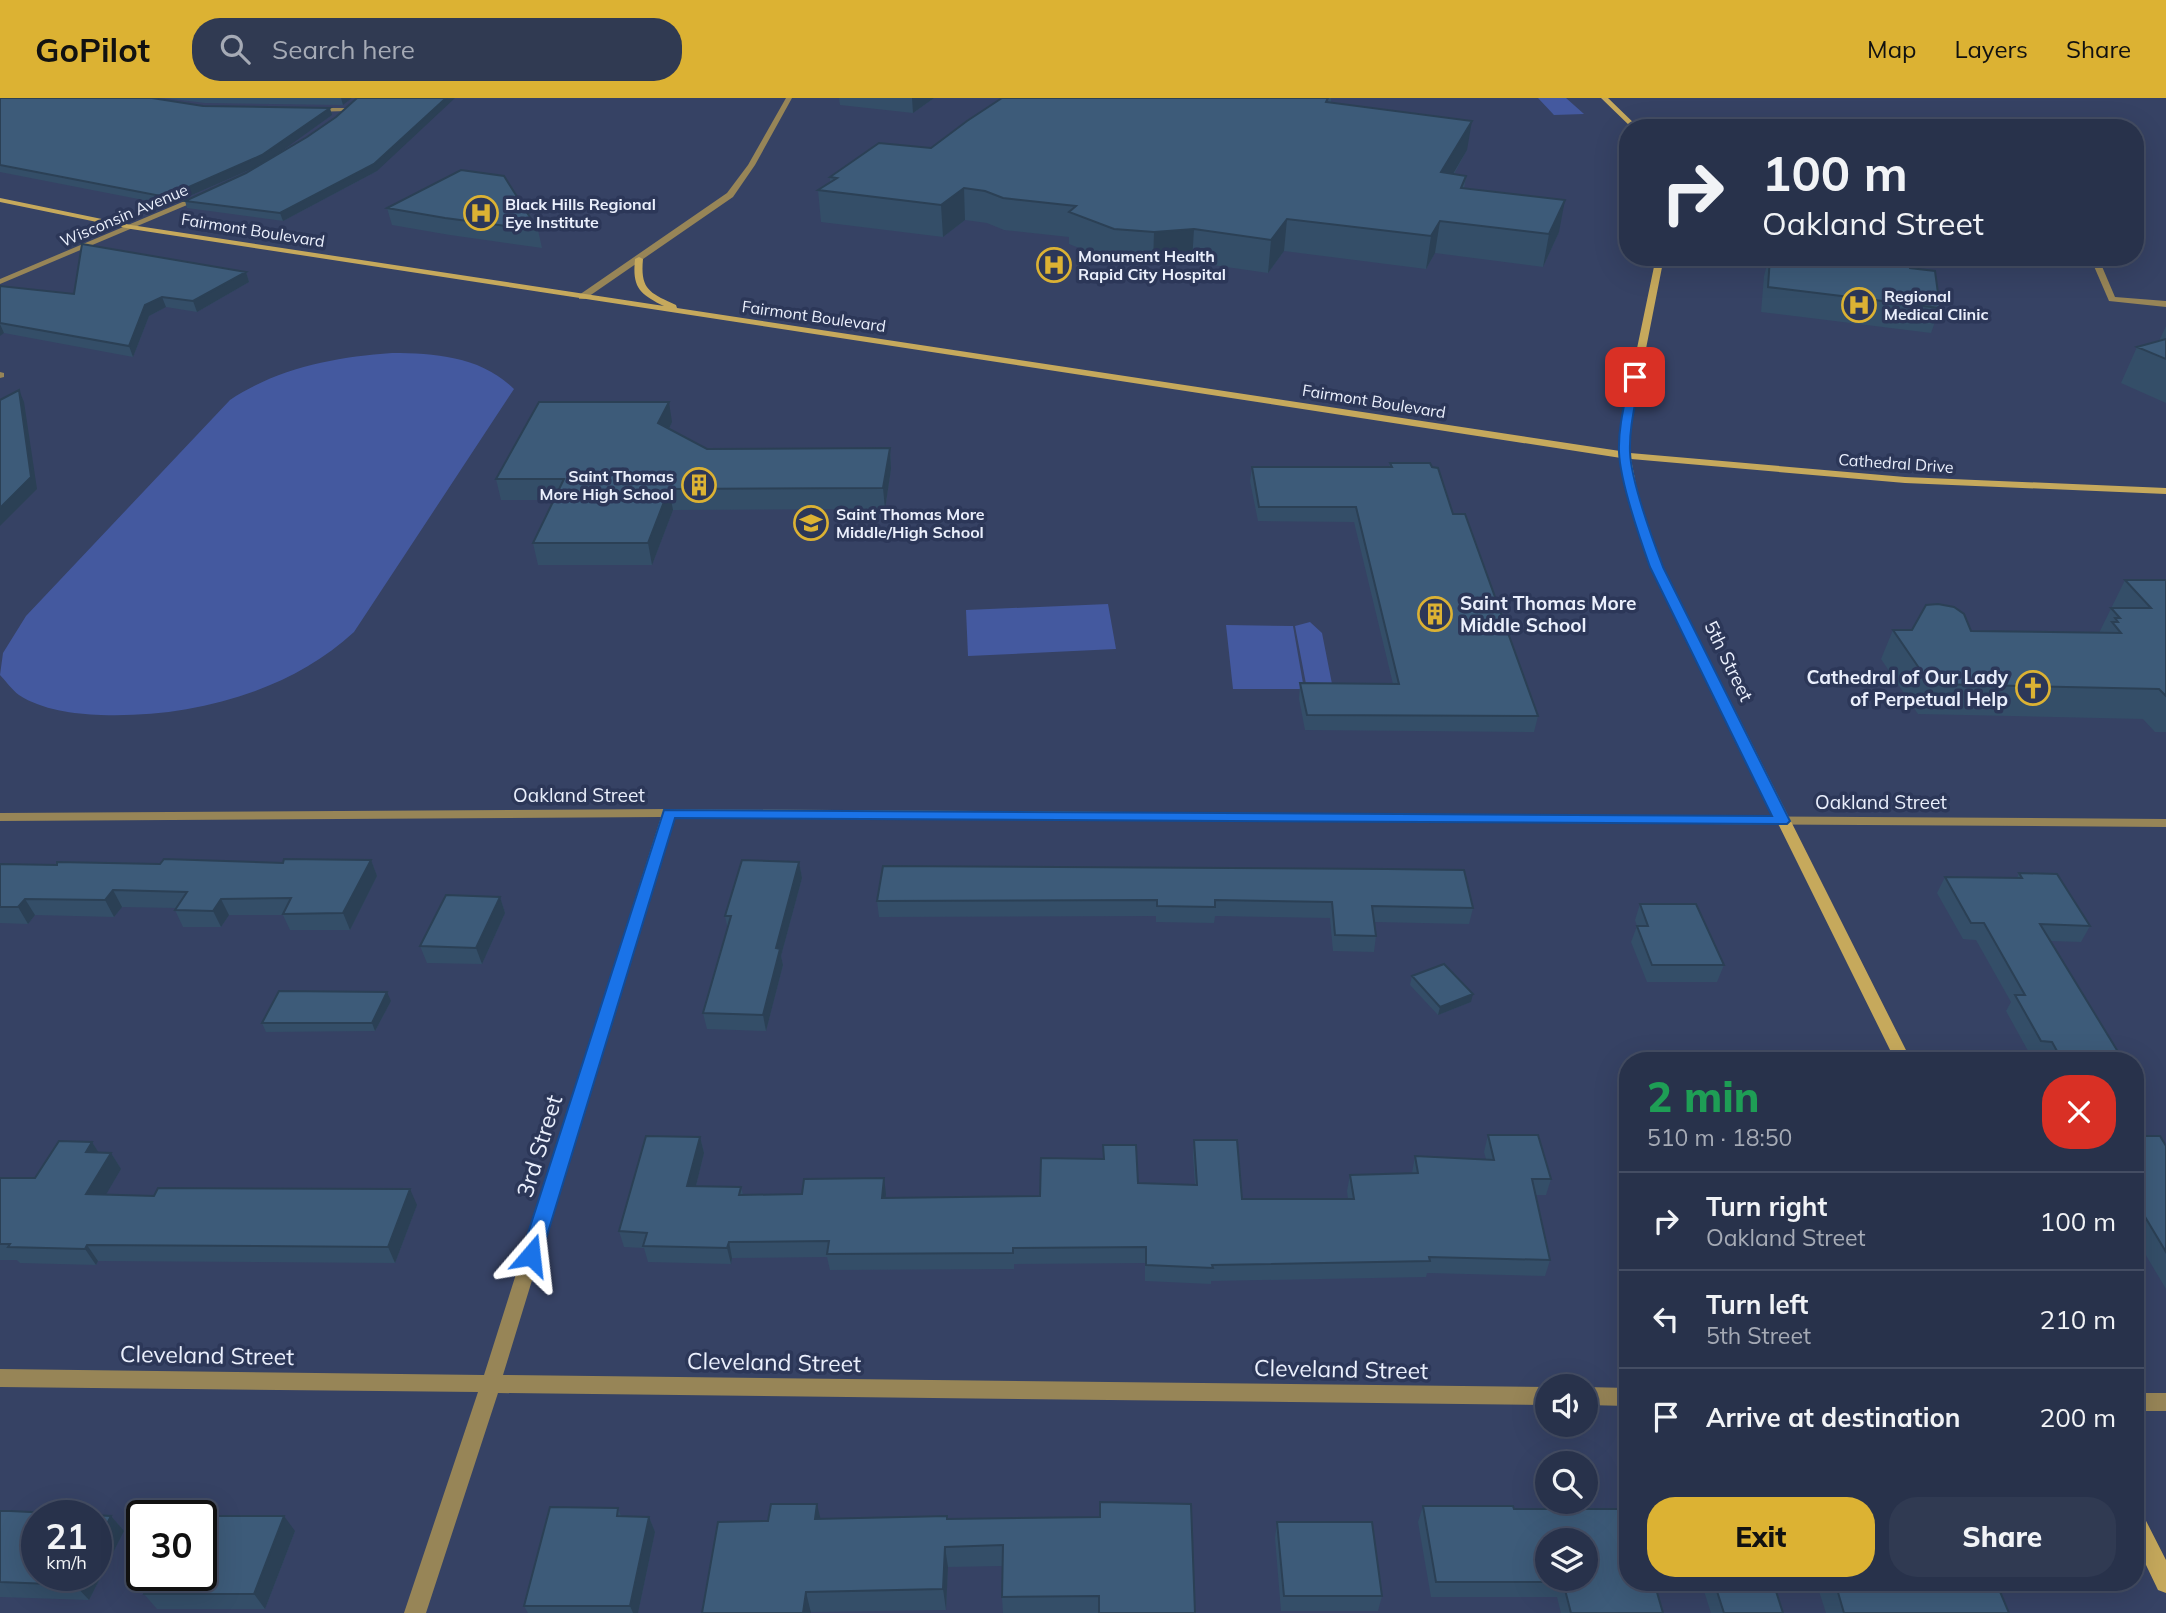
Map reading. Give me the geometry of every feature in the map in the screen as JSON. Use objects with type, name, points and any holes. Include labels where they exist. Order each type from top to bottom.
[{"type":"street","points":[[582,297],[730,195],[751,166],[789,98]]},
{"type":"street","points":[[1604,98],[1626,119]]},
{"type":"street","points":[[335,118],[352,104]]},
{"type":"street","points":[[304,110],[345,110]]},
{"type":"street","name":"Wisconsin Avenue","points":[[0,282],[205,196]]},
{"type":"street","name":"Fairmont Boulevard","points":[[0,200],[131,227],[1624,454]]},
{"type":"street","points":[[639,259],[636,278],[642,290],[684,313]]},
{"type":"street","name":"5th Street","points":[[1658,266],[1630,401],[1624,454],[1635,504],[1657,567],[1899,1052]]},
{"type":"street","points":[[2098,266],[2112,299],[2166,304]]},
{"type":"street","name":"Cathedral Drive","points":[[1624,454],[1891,479],[2166,491]]},
{"type":"street","name":"Oakland Street","points":[[0,817],[669,813],[2166,823]]},
{"type":"street","name":"3rd Street","points":[[415,1613],[491,1383],[669,813]]},
{"type":"street","name":"Cleveland Street","points":[[0,1378],[1535,1396]]},
{"type":"street","points":[[1598,1396],[1619,1396]]},
{"type":"street","points":[[2144,1402],[2166,1402]]},
{"type":"street","points":[[2144,1538],[2166,1582]]},
{"type":"shaded area","points":[[1538,98],[1566,98],[1584,114],[1554,115]]},
{"type":"shaded area","points":[[392,353],[458,359],[488,370],[514,389],[354,632],[328,653],[268,686],[236,698],[169,712],[135,715],[80,714],[38,704],[11,688],[0,675],[3,653],[26,616],[230,400],[287,372],[328,361]]},
{"type":"shaded area","points":[[1108,604],[1116,649],[968,656],[966,610]]},
{"type":"shaded area","points":[[1310,622],[1322,633],[1333,689],[1307,689],[1295,626]]},
{"type":"shaded area","points":[[1226,625],[1293,626],[1304,689],[1233,689]]},
{"type":"building","points":[[0,98],[152,98],[203,106],[330,108],[262,155],[166,197],[0,165]]},
{"type":"building","points":[[357,98],[446,98],[374,164],[280,213],[185,201],[246,173],[307,137]]},
{"type":"building","name":"Monument Health Rapid City Hospital","points":[[1002,98],[1328,98],[1326,102],[1472,121],[1441,172],[1466,176],[1461,188],[1565,200],[1549,234],[1440,221],[1431,236],[1287,219],[1271,240],[1194,229],[1154,232],[1114,229],[1069,212],[1076,206],[1003,198],[985,191],[964,188],[941,205],[818,190],[837,178],[830,177],[879,143],[931,148]]},
{"type":"building","points":[[461,170],[504,176],[538,230],[387,208]]},
{"type":"building","points":[[82,244],[246,272],[193,301],[162,297],[145,305],[129,346],[0,323],[0,286],[74,294]]},
{"type":"building","points":[[1769,266],[1910,266],[1935,271],[1940,308],[1768,287]]},
{"type":"building","points":[[2166,339],[2166,359],[2137,347]]},
{"type":"building","points":[[19,390],[31,477],[0,508],[0,400]]},
{"type":"building","name":"Saint Thomas More High School","points":[[539,402],[669,402],[658,423],[707,449],[890,448],[883,488],[669,489],[648,543],[533,543],[564,479],[496,479]]},
{"type":"building","name":"Saint Thomas More Middle School","points":[[1390,463],[1430,463],[1432,467],[1438,468],[1453,514],[1465,514],[1538,716],[1307,715],[1300,683],[1399,684],[1356,507],[1259,507],[1252,467],[1392,467]]},
{"type":"building","points":[[2125,580],[2166,580],[2166,696],[2159,689],[1930,684],[1893,630],[1912,630],[1926,605],[1938,604],[1954,607],[1964,614],[1971,631],[2121,633],[2112,622],[2118,622],[2115,618],[2120,618],[2111,608],[2151,608]]},
{"type":"building","points":[[164,859],[283,863],[284,859],[371,860],[343,913],[283,914],[291,898],[221,899],[213,911],[175,910],[187,892],[113,890],[105,900],[25,899],[18,907],[0,907],[0,864],[160,864]]},
{"type":"building","points":[[742,860],[799,862],[776,948],[780,949],[763,1015],[703,1013],[731,916],[725,916]]},
{"type":"building","points":[[883,866],[1464,870],[1473,908],[1372,906],[1376,936],[1335,935],[1332,902],[1215,900],[1215,907],[1157,906],[1157,900],[877,901]]},
{"type":"building","points":[[2019,873],[2057,874],[2090,926],[2040,924],[2118,1052],[2058,1052],[2052,1042],[2041,1041],[2015,995],[2025,995],[1984,923],[1971,923],[1945,877],[2022,878]]},
{"type":"building","points":[[446,895],[500,897],[476,948],[420,946]]},
{"type":"building","points":[[1640,904],[1696,904],[1724,965],[1652,965],[1637,926],[1648,926]]},
{"type":"building","points":[[1444,964],[1473,994],[1440,1007],[1412,976]]},
{"type":"building","points":[[279,991],[387,992],[372,1023],[262,1023]]},
{"type":"building","points":[[1488,1135],[1538,1135],[1551,1179],[1532,1179],[1550,1260],[1429,1257],[1430,1261],[1212,1265],[1213,1268],[1146,1265],[1146,1247],[1013,1248],[1013,1253],[827,1254],[829,1241],[729,1242],[727,1248],[643,1246],[647,1233],[619,1231],[646,1136],[700,1137],[687,1186],[741,1187],[739,1195],[802,1194],[804,1179],[884,1178],[882,1198],[1040,1196],[1041,1158],[1104,1159],[1103,1145],[1136,1145],[1138,1183],[1197,1185],[1194,1140],[1237,1140],[1242,1199],[1354,1199],[1350,1175],[1418,1173],[1415,1156],[1494,1160]]},
{"type":"building","points":[[2144,1136],[2160,1136],[2166,1146],[2166,1252],[2144,1215]]},
{"type":"building","points":[[59,1141],[92,1142],[86,1152],[111,1153],[86,1194],[154,1196],[158,1188],[410,1189],[388,1247],[87,1245],[85,1249],[8,1247],[10,1244],[0,1244],[0,1178],[35,1178]]},
{"type":"building","points":[[1100,1502],[1191,1504],[1195,1613],[1099,1613],[1099,1596],[1002,1597],[1003,1545],[945,1547],[943,1589],[806,1592],[803,1613],[702,1613],[718,1522],[768,1521],[771,1504],[817,1504],[815,1519],[947,1516],[947,1519],[1100,1517]]},
{"type":"building","points":[[1423,1506],[1513,1506],[1514,1509],[1535,1509],[1535,1514],[1598,1514],[1598,1509],[1619,1509],[1619,1591],[1657,1591],[1663,1613],[1571,1613],[1565,1591],[1598,1591],[1598,1528],[1535,1528],[1535,1582],[1436,1582]]},
{"type":"building","points":[[550,1507],[618,1508],[617,1516],[649,1517],[630,1606],[524,1606]]},
{"type":"building","points":[[0,1511],[21,1512],[21,1583],[0,1582]]},
{"type":"building","points":[[217,1516],[284,1516],[254,1594],[144,1594],[145,1591],[217,1591]]},
{"type":"building","points":[[1277,1522],[1372,1522],[1382,1596],[1284,1596]]},
{"type":"building","points":[[1717,1591],[1776,1591],[1783,1613],[1724,1613]]},
{"type":"building","points":[[1838,1591],[2000,1591],[2009,1613],[1844,1613]]},
{"type":"place","name":"Black Hills Regional Eye Institute","points":[[481,213]]},
{"type":"place","name":"Monument Health Rapid City Hospital","points":[[1054,265]]},
{"type":"place","name":"Regional Medical Clinic","points":[[1859,305]]},
{"type":"place","name":"Saint Thomas More High School","points":[[699,485]]},
{"type":"place","name":"Saint Thomas More Middle/High School","points":[[811,523]]},
{"type":"place","name":"Saint Thomas More Middle School","points":[[1435,614]]},
{"type":"place","name":"Cathedral of Our Lady of Perpetual Help","points":[[2033,688]]},
{"type":"route","points":[[531,1255],[669,813],[1782,821],[1657,567],[1645,537],[1630,487],[1624,454],[1625,430],[1635,377]]}]
